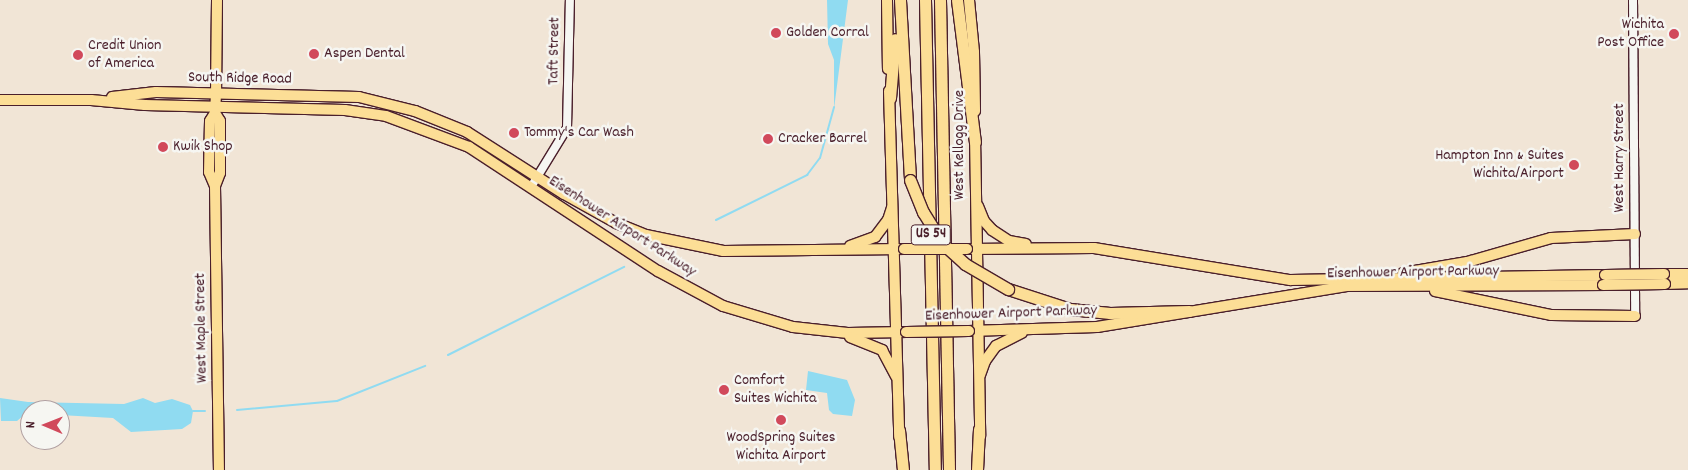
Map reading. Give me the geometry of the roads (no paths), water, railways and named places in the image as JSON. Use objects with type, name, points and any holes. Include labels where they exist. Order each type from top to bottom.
[{"type":"highway","points":[[890,98],[899,0]]},
{"type":"highway","points":[[899,0],[910,180],[923,212],[943,244],[966,264],[1008,289],[1070,309],[1110,313],[1189,311]]},
{"type":"highway","name":"US 54","points":[[926,0],[935,470]]},
{"type":"highway","name":"US 54","points":[[940,0],[949,470]]},
{"type":"highway","points":[[957,0],[975,142]]},
{"type":"highway","points":[[977,470],[979,429]]},
{"type":"highway","points":[[899,430],[903,470]]},
{"type":"main road","name":"West Maple Street","points":[[217,0],[215,110],[220,121],[220,173],[215,186],[219,470]]},
{"type":"main road","points":[[887,0],[894,198],[900,250],[902,332],[898,381],[899,470]]},
{"type":"main road","name":"West Kellogg Drive","points":[[969,0],[974,52],[975,197],[971,249],[973,331],[978,381],[982,470]]},
{"type":"main road","name":"South Ridge Road","points":[[91,100],[156,92],[326,95],[359,97],[388,105]]},
{"type":"main road","name":"South Ridge Road","points":[[0,100],[91,100],[215,110],[345,110],[386,116]]},
{"type":"main road","name":"Eisenhower Airport Parkway","points":[[388,105],[415,111],[467,132],[616,223],[673,243],[731,251],[1059,248],[1113,250],[1177,260],[1257,276],[1290,280],[1376,278],[1604,280]]},
{"type":"main road","name":"Eisenhower Airport Parkway","points":[[386,116],[469,147],[658,271],[723,306],[793,327],[829,332],[1038,331],[1097,327],[1347,286],[1410,287],[1664,279],[1688,283]]},
{"type":"main road","points":[[975,197],[984,221],[1001,237],[1059,248]]},
{"type":"main road","points":[[814,251],[854,246],[875,237],[888,220],[894,198]]},
{"type":"main road","points":[[1376,278],[1467,262],[1551,238],[1635,234]]},
{"type":"main road","name":"Eisenhower Airport Parkway","points":[[1664,279],[1688,274]]},
{"type":"main road","points":[[1410,287],[1551,315],[1636,316]]},
{"type":"main road","points":[[978,381],[985,361],[996,346],[1024,333],[1038,331]]},
{"type":"main road","points":[[829,332],[874,344],[891,362],[898,381]]},
{"type":"street","name":"Taft Street","points":[[531,187],[566,133],[570,0]]},
{"type":"street","name":"West Harry Street","points":[[1634,0],[1636,316]]},
{"type":"water","points":[[827,0],[848,0],[834,109],[834,60],[828,44]]},
{"type":"water","points":[[808,371],[847,380],[855,400],[852,416],[833,414],[829,410],[827,393],[806,390]]},
{"type":"water","points":[[0,398],[20,401],[20,418],[17,421],[1,421]]},
{"type":"water","points":[[143,398],[155,403],[172,399],[190,405],[193,411],[191,423],[182,429],[131,432],[113,418],[70,416],[70,403],[124,404]]},
{"type":"waterway","points":[[716,220],[807,175],[820,158],[834,107]]},
{"type":"waterway","points":[[448,355],[624,267]]},
{"type":"waterway","points":[[237,410],[337,401],[425,366]]},
{"type":"waterway","points":[[193,411],[205,411]]},
{"type":"place","name":"Golden Corral","points":[[776,33]]},
{"type":"place","name":"Wichita Post Office","points":[[1674,34]]},
{"type":"place","name":"Aspen Dental","points":[[314,54]]},
{"type":"place","name":"Credit Union of America","points":[[78,55]]},
{"type":"place","name":"Tommy's Car Wash","points":[[514,133]]},
{"type":"place","name":"Cracker Barrel","points":[[768,139]]},
{"type":"place","name":"Kwik Shop","points":[[163,147]]},
{"type":"place","name":"Hampton Inn & Suites Wichita/Airport","points":[[1574,165]]},
{"type":"place","name":"Comfort Suites Wichita","points":[[724,390]]},
{"type":"place","name":"WoodSpring Suites Wichita Airport","points":[[781,420]]}]
